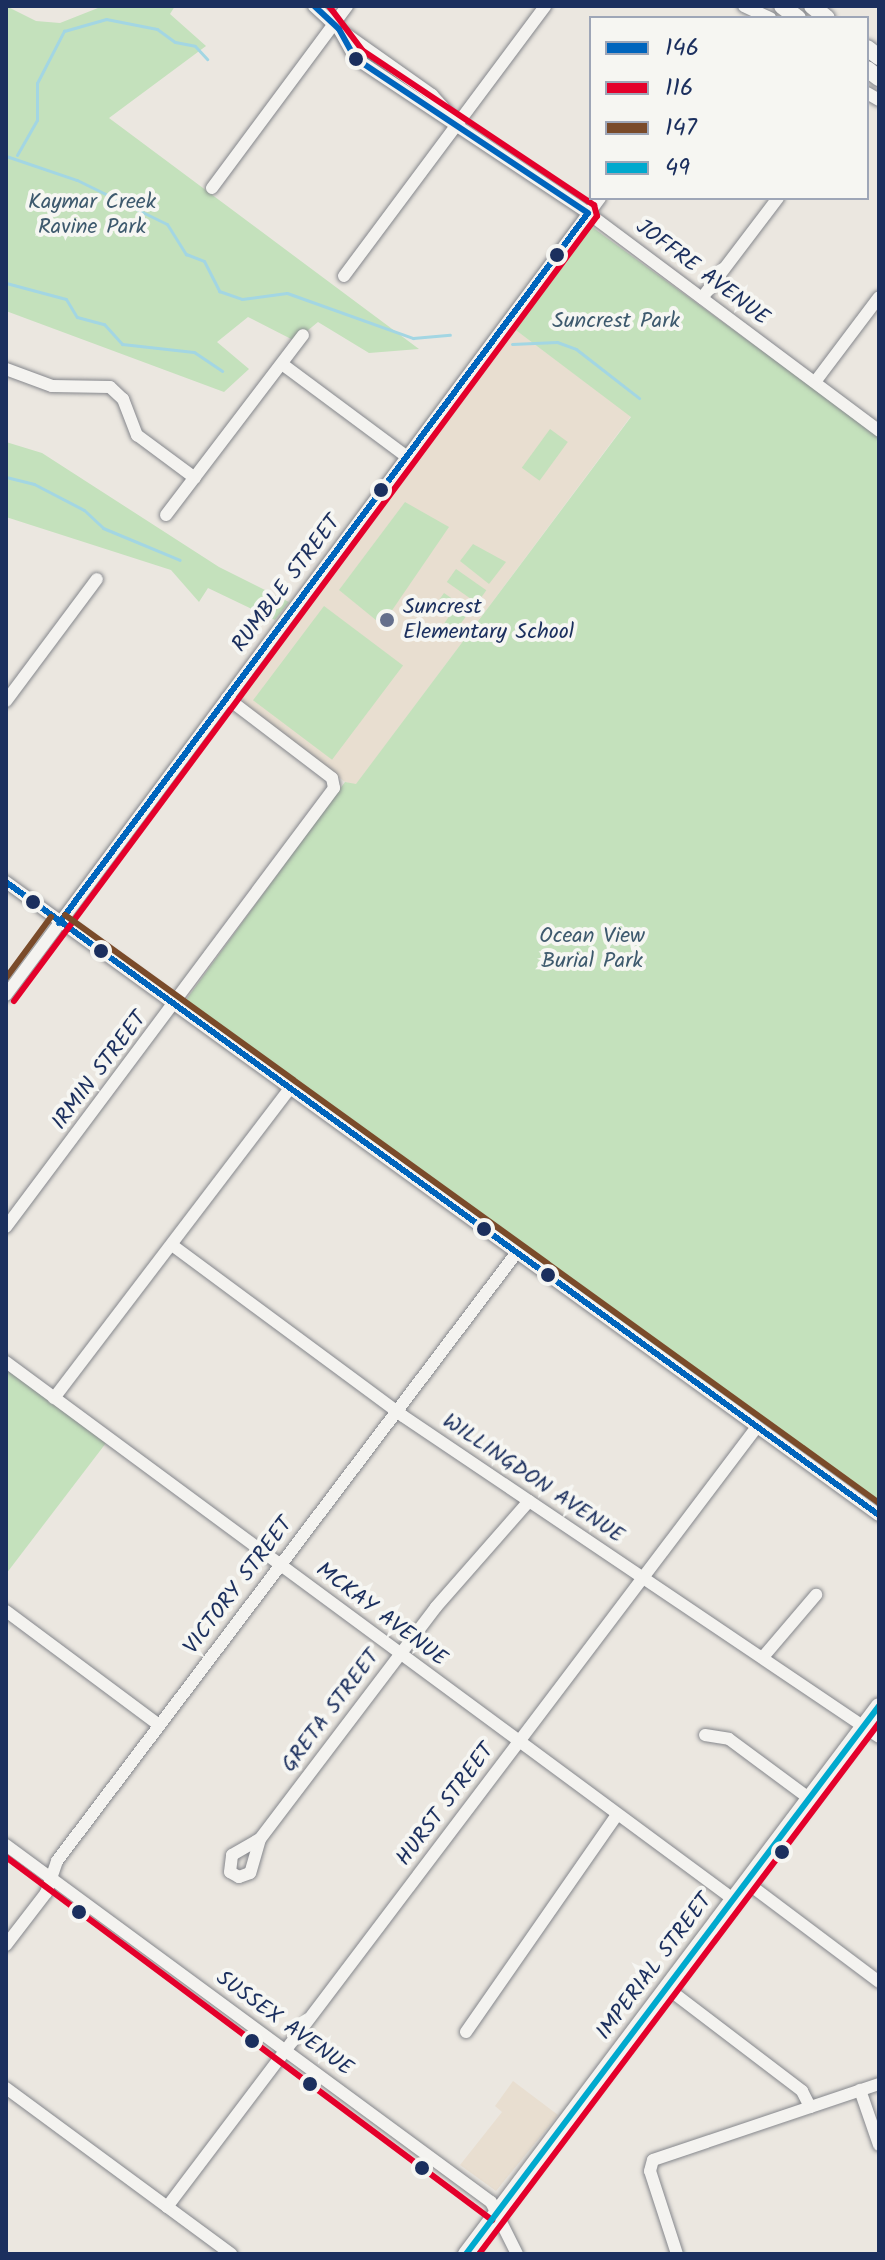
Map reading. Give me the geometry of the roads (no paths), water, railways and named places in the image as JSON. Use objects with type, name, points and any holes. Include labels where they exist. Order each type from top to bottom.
[{"type":"main road","name":"IMPERIAL STREET","points":[[466,2254],[879,1706]]},
{"type":"street","name":"JOFFRE AVENUE","points":[[314,6],[337,26],[355,58],[588,213],[879,431]]},
{"type":"street","points":[[212,188],[337,26],[347,6]]},
{"type":"street","points":[[344,276],[545,6]]},
{"type":"street","points":[[743,6],[766,16]]},
{"type":"street","name":"RUMBLE STREET","points":[[6,995],[598,200]]},
{"type":"street","points":[[702,298],[776,200]]},
{"type":"street","points":[[815,382],[879,297]]},
{"type":"street","points":[[166,515],[303,335]]},
{"type":"street","points":[[282,364],[407,457]]},
{"type":"street","points":[[6,369],[52,386],[110,387],[123,399],[137,435],[195,478]]},
{"type":"street","points":[[6,701],[97,579]]},
{"type":"street","name":"IRMIN STREET","points":[[6,1227],[175,1005],[336,783],[227,698]]},
{"type":"street","points":[[6,882],[514,1256],[879,1515]]},
{"type":"street","points":[[54,1398],[289,1089]]},
{"type":"street","name":"WILLINGDON AVENUE","points":[[172,1245],[396,1411],[879,1737]]},
{"type":"street","name":"VICTORY STREET","points":[[6,1945],[51,1878],[57,1861],[514,1256]]},
{"type":"street","name":"MCKAY AVENUE","points":[[6,1362],[733,1899]]},
{"type":"street","name":"HURST STREET","points":[[167,2207],[757,1427]]},
{"type":"street","name":"GRETA STREET","points":[[260,1839],[399,1654],[529,1501]]},
{"type":"street","points":[[763,1657],[816,1595]]},
{"type":"street","points":[[6,1611],[159,1725]]},
{"type":"street","points":[[705,1735],[729,1739],[810,1799]]},
{"type":"street","points":[[466,2032],[617,1815]]},
{"type":"street","name":"SUSSEX AVENUE","points":[[6,1845],[286,2050],[498,2212],[517,2254]]},
{"type":"street","points":[[746,1882],[879,1982]]},
{"type":"street","points":[[667,1988],[802,2091],[810,2107]]},
{"type":"street","points":[[677,2254],[650,2163],[879,2084]]},
{"type":"street","points":[[6,2088],[231,2254]]},
{"type":"street","points":[[860,2090],[879,2145]]},
{"type":"waterway","points":[[17,155],[37,120],[37,83],[64,31],[106,19],[157,29],[175,42],[195,46],[207,59]]},
{"type":"waterway","points":[[6,156],[77,180],[167,224],[186,254],[204,261],[219,291],[242,299],[287,293],[413,338],[450,335]]},
{"type":"waterway","points":[[6,283],[66,299],[77,317],[104,324],[122,344],[194,352],[222,371]]},
{"type":"waterway","points":[[512,344],[557,342],[576,349],[639,398]]},
{"type":"waterway","points":[[6,477],[34,484],[84,510],[103,528],[180,560]]},
{"type":"place","name":"Suncrest Elementary School","points":[[387,620]]},
{"type":"park label","name":"Kaymar Creek Ravine Park","points":[[92,214]]},
{"type":"park label","name":"Suncrest Park","points":[[616,322]]},
{"type":"park label","name":"Ocean View Burial Park","points":[[592,948]]}]
